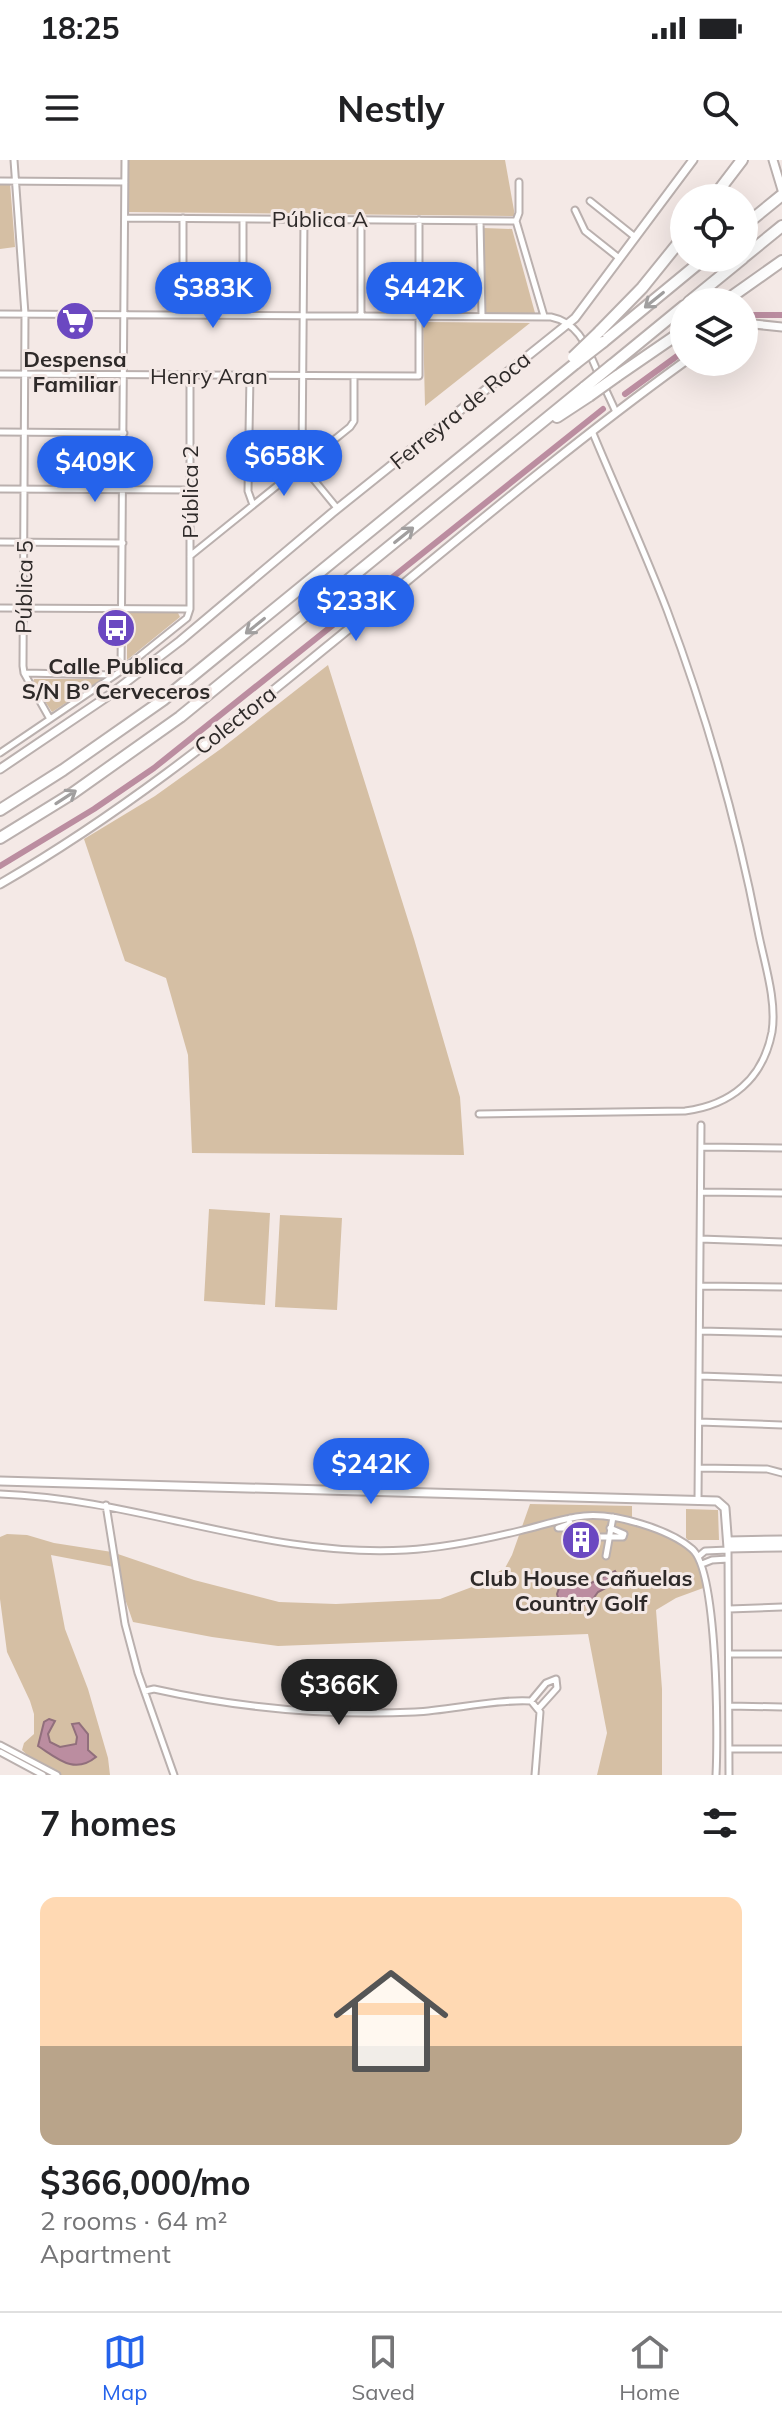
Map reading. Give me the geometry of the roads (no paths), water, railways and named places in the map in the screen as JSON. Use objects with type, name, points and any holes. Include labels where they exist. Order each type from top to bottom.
[{"type":"highway","points":[[724,184],[742,160]]},
{"type":"highway","points":[[758,215],[782,193]]},
{"type":"highway","points":[[758,245],[782,226]]},
{"type":"highway","points":[[601,337],[670,254]]},
{"type":"highway","points":[[744,288],[782,261]]},
{"type":"highway","points":[[0,810],[163,700],[440,475],[601,337],[687,272]]},
{"type":"highway","points":[[706,288],[725,272]]},
{"type":"highway","points":[[587,391],[612,365],[670,317]]},
{"type":"highway","points":[[0,838],[73,793],[180,717],[525,436],[587,391],[617,376],[670,340]]},
{"type":"street","name":"Pública 5","points":[[14,160],[25,314],[24,673],[50,719]]},
{"type":"street","points":[[118,673],[124,490],[125,160]]},
{"type":"street","name":"Ferreyra de Roca","points":[[0,769],[108,696],[180,641],[337,508],[569,324],[693,160]]},
{"type":"street","points":[[773,160],[782,193]]},
{"type":"street","points":[[0,181],[125,182]]},
{"type":"street","points":[[519,182],[516,221],[544,316]]},
{"type":"street","points":[[590,201],[636,237]]},
{"type":"street","points":[[575,210],[585,231],[620,259]]},
{"type":"street","name":"Pública A","points":[[125,218],[516,221]]},
{"type":"street","points":[[183,218],[183,315]]},
{"type":"street","points":[[243,219],[243,315]]},
{"type":"street","points":[[304,219],[303,465],[337,508]]},
{"type":"street","points":[[361,220],[361,316]]},
{"type":"street","points":[[419,220],[419,316]]},
{"type":"street","points":[[480,221],[482,316]]},
{"type":"street","points":[[0,314],[544,316],[560,319],[581,336],[616,412]]},
{"type":"street","name":"Henry Aran","points":[[0,374],[419,376],[419,316]]},
{"type":"street","points":[[758,324],[782,327]]},
{"type":"street","name":"Colectora","points":[[0,884],[100,822],[236,721],[592,431],[670,372]]},
{"type":"street","name":"Pública 2","points":[[190,376],[190,609]]},
{"type":"street","points":[[250,376],[248,491],[253,505]]},
{"type":"street","points":[[190,557],[350,427],[354,421],[354,377]]},
{"type":"street","points":[[479,1114],[685,1111],[710,1107],[731,1098],[753,1078],[766,1054],[773,1028],[771,998],[745,864],[708,731],[667,610],[592,431]]},
{"type":"street","points":[[0,432],[124,433]]},
{"type":"street","points":[[0,489],[190,490]]},
{"type":"street","points":[[0,542],[123,543]]},
{"type":"street","points":[[0,608],[190,609],[181,625],[118,673],[0,753]]},
{"type":"street","points":[[24,673],[118,673]]},
{"type":"street","points":[[698,1500],[701,1125]]},
{"type":"street","points":[[701,1147],[782,1148]]},
{"type":"street","points":[[701,1192],[782,1193]]},
{"type":"street","points":[[700,1239],[782,1242]]},
{"type":"street","points":[[700,1286],[782,1287]]},
{"type":"street","points":[[700,1331],[782,1333]]},
{"type":"street","points":[[700,1376],[782,1379]]},
{"type":"street","points":[[699,1422],[782,1425]]},
{"type":"street","points":[[698,1468],[767,1469],[782,1473]]},
{"type":"street","points":[[0,1481],[717,1501],[724,1505],[728,1546],[729,1775]]},
{"type":"street","points":[[0,1494],[106,1505],[263,1541],[309,1548],[369,1551],[447,1546],[596,1515],[613,1517],[669,1536],[688,1546],[699,1556],[702,1564],[713,1640],[716,1775]]},
{"type":"street","points":[[106,1505],[125,1624],[174,1775]]},
{"type":"street","points":[[606,1556],[613,1517]]},
{"type":"street","points":[[597,1537],[623,1537],[624,1534],[610,1528]]},
{"type":"street","points":[[699,1556],[705,1551],[728,1546],[782,1540]]},
{"type":"street","points":[[728,1546],[782,1547]]},
{"type":"street","points":[[702,1564],[728,1559]]},
{"type":"street","points":[[729,1609],[782,1607]]},
{"type":"street","points":[[729,1654],[782,1654]]},
{"type":"street","points":[[145,1691],[154,1689],[265,1707],[417,1712],[531,1701],[546,1683],[556,1679],[557,1688],[539,1708],[540,1733],[535,1775]]},
{"type":"street","points":[[531,1701],[539,1708]]},
{"type":"street","points":[[729,1706],[782,1707]]},
{"type":"street","points":[[0,1745],[57,1775]]},
{"type":"street","points":[[729,1749],[782,1749]]},
{"type":"street","points":[[0,1752],[43,1775]]},
{"type":"waterway","points":[[758,315],[782,315]]},
{"type":"waterway","points":[[625,394],[670,361]]},
{"type":"waterway","points":[[0,866],[154,768],[603,409]]},
{"type":"place","name":"Despensa Familiar","points":[[75,321]]},
{"type":"place","name":"Calle Publica S/N B° Cerveceros","points":[[116,628]]},
{"type":"place","name":"Club House Cañuelas Country Golf","points":[[581,1540]]}]
